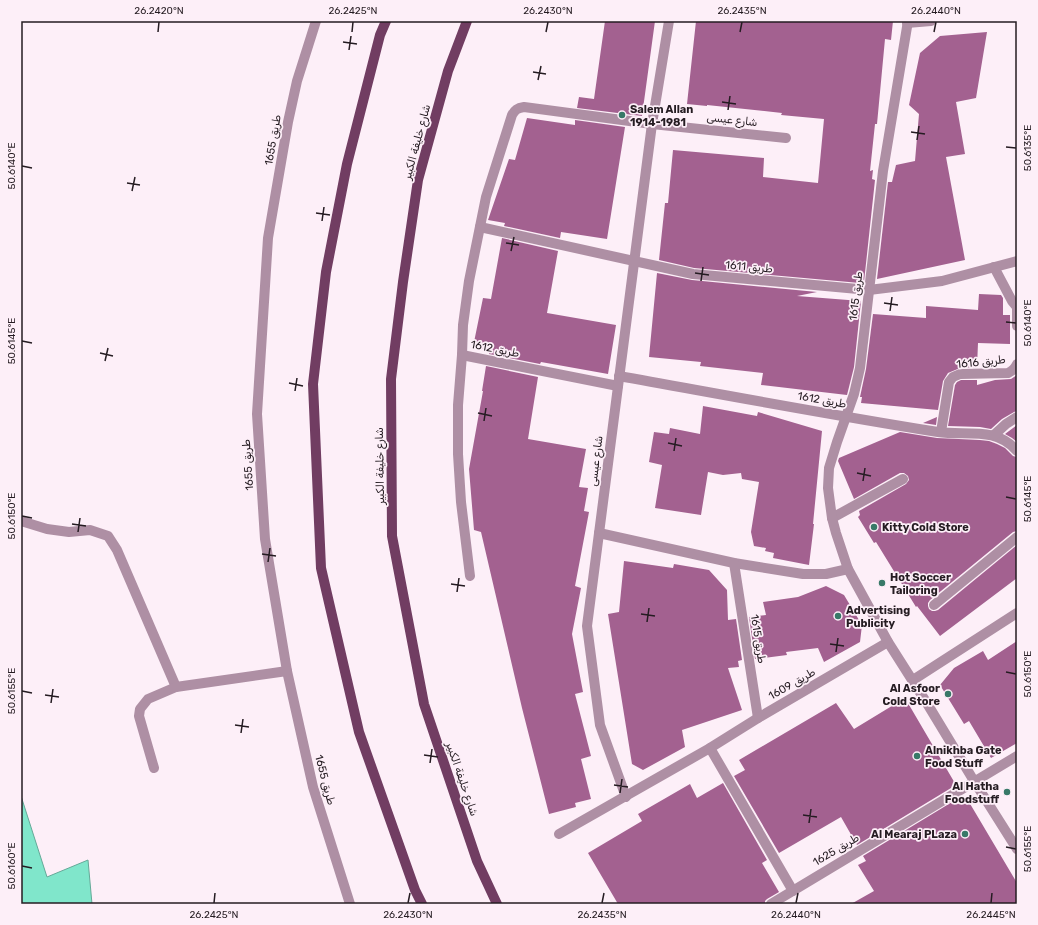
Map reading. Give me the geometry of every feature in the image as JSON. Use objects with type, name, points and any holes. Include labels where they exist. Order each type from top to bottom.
[{"type":"main road","points":[[386,21],[380,35],[347,164],[326,272],[313,384],[321,568],[358,732],[415,890],[422,904]]},
{"type":"main road","name":"شارع خليفة الكبير","points":[[467,21],[448,71],[418,180],[403,282],[391,379],[392,536],[424,704],[477,861],[497,904]]},
{"type":"street","name":"طريق 1655","points":[[316,21],[296,81],[268,238],[257,414],[265,539],[287,671],[313,786],[350,904]]},
{"type":"street","name":"شارع عيسى","points":[[626,797],[600,725],[587,626],[652,124],[669,21]]},
{"type":"street","points":[[908,22],[931,21]]},
{"type":"street","name":"طريق 1615","points":[[908,22],[883,171],[860,368],[854,394],[830,468],[828,488],[832,518],[848,569],[888,642],[1017,849]]},
{"type":"street","name":"شارع عيسى","points":[[480,227],[486,197],[512,115],[518,108],[524,107],[652,124],[786,138]]},
{"type":"street","points":[[470,576],[461,502],[458,454],[458,405],[463,326],[469,280],[480,227]]},
{"type":"street","name":"طريق 1611","points":[[480,227],[693,274],[869,290],[942,281],[1017,261]]},
{"type":"street","points":[[994,267],[1012,301],[1017,307],[1017,326]]},
{"type":"street","name":"طريق 1612","points":[[462,355],[940,432],[994,435],[1004,439],[1017,451]]},
{"type":"street","name":"طريق 1616","points":[[940,432],[949,382],[953,377],[960,374],[1008,372],[1015,369],[1017,364]]},
{"type":"street","points":[[994,435],[1006,424],[1017,417]]},
{"type":"street","points":[[832,518],[903,478]]},
{"type":"street","points":[[21,521],[47,529],[69,532],[90,530],[108,536],[118,550],[176,687]]},
{"type":"street","points":[[599,533],[734,563],[803,574],[826,574],[848,569]]},
{"type":"street","points":[[934,605],[1017,537]]},
{"type":"street","name":"طريق 1615","points":[[734,563],[758,718]]},
{"type":"street","points":[[912,680],[1017,613]]},
{"type":"street","name":"طريق 1609","points":[[559,834],[710,748],[758,718],[888,642]]},
{"type":"street","points":[[154,768],[139,716],[140,709],[148,699],[176,687],[287,671]]},
{"type":"street","points":[[710,748],[793,890]]},
{"type":"street","name":"طريق 1625","points":[[771,904],[1017,756]]},
{"type":"shaded area","points":[[21,796],[47,877],[88,860],[92,904],[21,904]]},
{"type":"building","points":[[605,21],[655,21],[642,116],[577,108],[579,97],[594,99]]},
{"type":"building","points":[[696,21],[893,21],[891,40],[885,39],[877,124],[875,124],[870,171],[873,170],[872,179],[875,180],[864,282],[860,283],[694,268],[659,260],[665,203],[668,203],[673,150],[764,158],[763,177],[818,183],[824,119],[781,115],[782,113],[687,104]]},
{"type":"building","points":[[987,32],[976,98],[956,102],[965,154],[946,157],[965,260],[877,279],[888,182],[892,182],[896,165],[915,161],[919,114],[909,105],[920,53],[940,36]]},
{"type":"building","points":[[527,118],[575,125],[575,120],[625,127],[607,239],[561,232],[560,238],[504,226],[505,223],[488,220],[509,159],[515,160]]},
{"type":"building","points":[[502,238],[558,251],[547,313],[616,325],[608,374],[541,362],[540,364],[489,354],[489,350],[473,347],[483,298],[491,299]]},
{"type":"building","points":[[657,273],[692,280],[817,292],[797,296],[861,301],[854,367],[847,395],[761,385],[763,373],[700,366],[701,362],[649,357]]},
{"type":"building","points":[[979,294],[1001,295],[1003,298],[1003,315],[1010,315],[1010,344],[978,343],[977,367],[960,368],[948,373],[943,381],[938,410],[861,403],[862,397],[860,397],[866,369],[873,314],[926,318],[926,306],[978,310]]},
{"type":"building","points":[[486,366],[538,377],[528,439],[586,449],[579,487],[588,488],[584,511],[589,512],[575,586],[581,588],[572,634],[583,692],[575,694],[591,756],[581,759],[591,799],[575,803],[576,807],[549,814],[522,708],[481,532],[474,530],[469,469]]},
{"type":"building","points":[[1017,375],[1017,411],[1002,419],[991,429],[980,427],[948,426],[955,385],[957,382],[961,380],[977,380],[977,385],[995,380],[1011,379]]},
{"type":"building","points":[[703,406],[757,416],[758,412],[822,431],[809,565],[773,558],[774,553],[765,551],[766,548],[754,546],[751,532],[759,482],[742,479],[741,473],[723,475],[708,472],[701,515],[655,508],[662,465],[649,462],[654,432],[669,434],[670,428],[700,434]]},
{"type":"building","points":[[937,417],[936,425],[923,423]]},
{"type":"building","points":[[1017,425],[1017,442],[1005,434]]},
{"type":"building","points":[[900,432],[937,438],[989,441],[1005,448],[1013,456],[1017,457],[1017,531],[1013,532],[930,600],[928,603],[929,609],[932,611],[938,610],[1017,545],[1017,578],[940,636],[917,606],[916,607],[876,542],[874,543],[858,517],[860,515],[859,511],[906,484],[909,480],[908,476],[904,473],[900,473],[854,499],[838,461],[839,458]]},
{"type":"building","points":[[624,561],[673,568],[674,564],[709,570],[727,590],[728,620],[736,619],[742,660],[738,661],[739,667],[728,668],[742,710],[682,730],[685,747],[643,770],[632,764],[608,614],[619,612]]},
{"type":"building","points":[[826,586],[844,595],[862,625],[860,642],[824,662],[818,648],[786,652],[787,655],[755,659],[749,617],[766,615],[763,602],[798,597]]},
{"type":"building","points":[[1017,641],[1017,743],[991,758],[969,721],[964,724],[940,685],[954,668],[983,651],[988,660]]},
{"type":"building","points":[[905,698],[956,785],[857,845],[841,817],[779,853],[734,776],[745,770],[739,760],[836,703],[854,729]]},
{"type":"building","points":[[723,783],[767,860],[762,863],[779,892],[767,899],[765,904],[618,904],[588,853],[642,821],[638,814],[690,784],[697,798]]},
{"type":"building","points":[[962,796],[967,804],[969,802],[1017,883],[1017,904],[851,904],[874,891],[858,865],[866,861],[863,856]]},
{"type":"place","name":"Salem Allan 1914-1981","points":[[622,115]]},
{"type":"place","name":"Kitty Cold Store","points":[[874,527]]},
{"type":"place","name":"Hot Soccer Tailoring","points":[[882,583]]},
{"type":"place","name":"Advertising Publicity","points":[[838,616]]},
{"type":"place","name":"Al Asfoor Cold Store","points":[[948,694]]},
{"type":"place","name":"Alnikhba Gate Food Stuff","points":[[917,756]]},
{"type":"place","name":"Al Hatha Foodstuff","points":[[1007,792]]},
{"type":"place","name":"Al Mearaj PLaza","points":[[965,834]]}]
